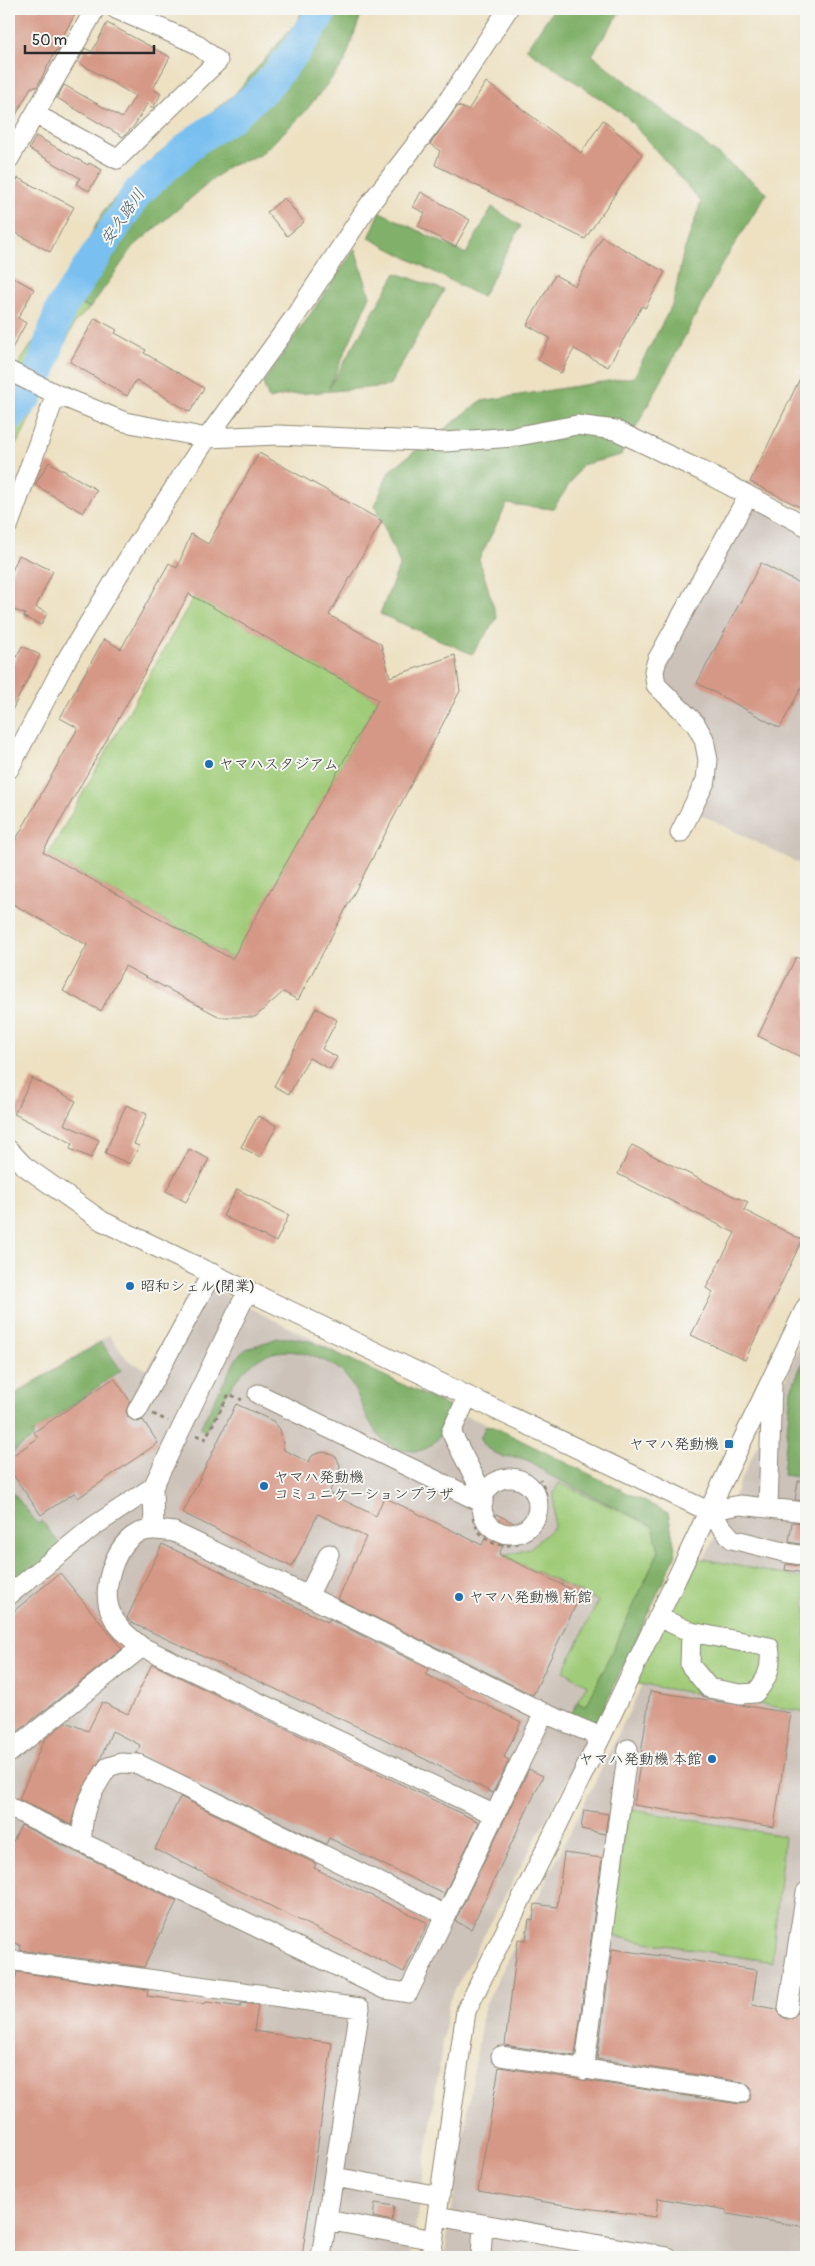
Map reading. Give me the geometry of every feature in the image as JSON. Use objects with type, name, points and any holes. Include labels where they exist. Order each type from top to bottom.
[{"type":"street","points":[[9,159],[95,9]]},
{"type":"street","points":[[35,114],[117,159],[218,62],[195,43],[116,9]]},
{"type":"street","points":[[9,769],[80,639],[131,554],[207,438],[296,315],[366,209],[440,113],[508,9]]},
{"type":"street","points":[[13,375],[125,422],[207,438],[278,435],[445,442],[513,437],[577,425],[614,430],[704,472],[806,526]]},
{"type":"street","points":[[9,524],[52,392]]},
{"type":"street","points":[[680,834],[706,780],[708,760],[704,739],[696,723],[656,685],[654,672],[657,660],[748,496]]},
{"type":"street","points":[[9,1150],[23,1165],[102,1220],[708,1512],[732,1540],[788,1554],[806,1556]]},
{"type":"street","points":[[137,1411],[212,1273]]},
{"type":"street","points":[[154,1529],[153,1487],[248,1290]]},
{"type":"street","points":[[327,2220],[433,2249],[466,2011],[601,1737],[806,1307]]},
{"type":"street","points":[[768,1508],[772,1379]]},
{"type":"street","points":[[258,1394],[483,1499],[452,1432],[468,1396]]},
{"type":"street","points":[[9,1595],[94,1526],[153,1487]]},
{"type":"street","points":[[708,1512],[740,1505],[806,1512]]},
{"type":"street","points":[[495,1815],[142,1647],[118,1626],[110,1612],[108,1587],[112,1568],[121,1549],[134,1535],[154,1529],[174,1532],[544,1713],[601,1737]]},
{"type":"street","points":[[308,1596],[329,1554]]},
{"type":"street","points":[[658,1617],[691,1632],[769,1648],[771,1658],[765,1684],[755,1693],[740,1694],[709,1688],[690,1665],[691,1632]]},
{"type":"street","points":[[9,1753],[142,1647]]},
{"type":"street","points":[[9,1807],[384,1989],[408,1993],[544,1713]]},
{"type":"street","points":[[584,2070],[628,1749]]},
{"type":"street","points":[[82,1843],[81,1820],[92,1792],[108,1767],[121,1763],[138,1764],[446,1915]]},
{"type":"street","points":[[788,2008],[799,1984],[806,1892]]},
{"type":"street","points":[[9,1960],[360,2008],[321,2257]]},
{"type":"street","points":[[501,2056],[741,2093]]},
{"type":"street","points":[[334,2177],[440,2196]]},
{"type":"street","points":[[437,2216],[668,2257]]},
{"type":"street","points":[[481,2257],[483,2224]]},
{"type":"shaded area","points":[[748,496],[806,526],[806,867],[692,810],[704,739],[656,685],[656,666]]},
{"type":"shaded area","points":[[195,1280],[460,1414],[492,1426],[668,1513],[676,1554],[592,1733],[449,2001],[411,2257],[9,2257],[9,1399],[109,1335],[128,1360],[147,1370]]},
{"type":"shaded area","points":[[806,1329],[806,2257],[444,2257],[484,2008],[720,1526],[771,1415]]},
{"type":"green space","points":[[303,9],[363,9],[344,63],[304,113],[260,155],[229,166],[134,246],[90,308],[62,299],[74,267],[104,210],[155,156],[234,95],[296,23]]},
{"type":"green space","points":[[554,9],[622,9],[592,55],[767,193],[721,266],[621,455],[582,465],[553,509],[507,504],[479,559],[497,618],[472,654],[380,614],[400,564],[375,506],[389,471],[481,401],[634,377],[673,303],[683,254],[701,202],[626,116],[526,49]]},
{"type":"green space","points":[[492,207],[521,226],[482,297],[369,238],[380,212],[466,254]]},
{"type":"green space","points":[[355,249],[370,296],[329,388],[396,273],[444,290],[389,386],[286,395],[269,399],[263,383]]},
{"type":"green space","points":[[62,299],[90,308],[75,322],[20,439],[9,452],[9,377]]},
{"type":"green space","points":[[194,596],[378,700],[233,959],[48,855]]},
{"type":"green space","points":[[278,1338],[295,1338],[313,1342],[452,1408],[438,1438],[433,1444],[420,1451],[396,1448],[385,1442],[370,1422],[353,1386],[342,1372],[321,1359],[292,1351],[274,1353],[259,1359],[246,1369],[224,1397],[206,1430],[202,1430],[200,1428],[237,1357],[246,1349]]},
{"type":"green space","points":[[101,1342],[121,1370],[32,1434],[34,1437],[9,1455],[9,1399]]},
{"type":"green space","points":[[806,1354],[806,1478],[783,1475],[791,1390]]},
{"type":"green space","points":[[492,1426],[668,1513],[676,1554],[598,1720],[591,1723],[570,1717],[577,1702],[586,1707],[659,1551],[653,1526],[547,1474],[527,1460],[516,1457],[504,1458],[484,1446],[480,1439],[485,1427]]},
{"type":"green space","points":[[559,1483],[653,1526],[659,1551],[586,1707],[577,1702],[587,1685],[564,1671],[598,1601],[504,1556],[529,1549],[554,1527],[554,1493]]},
{"type":"green space","points":[[9,1488],[38,1524],[42,1521],[63,1549],[9,1588]]},
{"type":"green space","points":[[698,1558],[806,1579],[806,1712],[627,1682]]},
{"type":"green space","points":[[627,1809],[784,1836],[772,1962],[610,1936]]},
{"type":"building","points":[[9,9],[78,9],[63,36],[66,37],[58,51],[56,50],[37,87],[31,87],[9,128]]},
{"type":"building","points":[[107,23],[170,57],[153,89],[161,94],[153,108],[147,104],[134,126],[123,137],[57,98],[64,85],[122,118],[135,96],[78,62],[85,48],[92,52]]},
{"type":"building","points":[[486,82],[581,153],[603,120],[642,154],[585,239],[435,165],[440,151],[430,144],[458,106],[468,110]]},
{"type":"building","points":[[36,136],[88,165],[89,163],[102,170],[89,191],[76,184],[80,178],[29,149]]},
{"type":"building","points":[[18,178],[74,207],[50,252],[9,229],[9,195]]},
{"type":"building","points":[[421,192],[470,220],[455,247],[418,226],[425,213],[413,207]]},
{"type":"building","points":[[284,198],[304,222],[287,236],[267,212]]},
{"type":"building","points":[[602,237],[665,272],[645,308],[642,306],[608,367],[574,349],[561,373],[538,360],[550,338],[527,325],[555,275],[575,286]]},
{"type":"building","points":[[9,275],[34,289],[18,318],[26,323],[9,354]]},
{"type":"building","points":[[95,318],[117,330],[115,333],[146,350],[144,353],[204,388],[190,412],[136,380],[127,396],[70,362]]},
{"type":"building","points":[[806,366],[806,510],[750,482]]},
{"type":"building","points":[[259,453],[382,521],[329,615],[381,644],[390,677],[455,655],[460,691],[298,1000],[283,992],[255,1017],[220,1017],[125,966],[101,1011],[63,991],[87,945],[9,902],[9,852],[78,728],[60,718],[104,639],[121,649],[169,563],[177,568],[191,534],[208,544]],"holes":[[[189,594],[378,700],[232,959],[43,852]]]},
{"type":"building","points":[[49,462],[97,490],[83,513],[35,485]]},
{"type":"building","points":[[19,555],[53,571],[36,607],[47,613],[41,625],[24,617],[25,614],[9,608],[9,578]]},
{"type":"building","points":[[761,563],[806,587],[806,678],[780,728],[697,683]]},
{"type":"building","points":[[22,646],[40,655],[9,716],[9,671]]},
{"type":"building","points":[[796,957],[806,962],[806,1051],[803,1058],[758,1036]]},
{"type":"building","points":[[316,1008],[337,1020],[322,1049],[337,1057],[330,1069],[309,1058],[289,1094],[274,1086]]},
{"type":"building","points":[[32,1078],[76,1101],[64,1124],[99,1140],[91,1158],[70,1149],[72,1143],[14,1114]]},
{"type":"building","points":[[126,1105],[147,1114],[134,1144],[139,1146],[130,1164],[105,1153]]},
{"type":"building","points":[[258,1116],[277,1126],[260,1157],[241,1147]]},
{"type":"building","points":[[632,1145],[748,1202],[744,1210],[802,1240],[745,1360],[691,1335],[713,1292],[706,1288],[735,1233],[618,1174]]},
{"type":"building","points":[[189,1149],[209,1159],[186,1202],[166,1191]]},
{"type":"building","points":[[237,1189],[289,1215],[276,1242],[223,1216]]},
{"type":"building","points":[[114,1378],[130,1401],[126,1411],[128,1417],[137,1422],[143,1420],[158,1443],[78,1498],[74,1493],[41,1515],[9,1469],[9,1458],[38,1438],[34,1432]]},
{"type":"building","name":"ヤマハ発動機 新館","points":[[236,1404],[273,1421],[280,1429],[284,1450],[308,1462],[313,1455],[322,1452],[336,1457],[340,1465],[339,1471],[329,1493],[376,1516],[384,1497],[482,1545],[496,1514],[514,1523],[499,1554],[581,1594],[533,1695],[338,1599],[366,1537],[318,1514],[292,1567],[183,1513]]},
{"type":"building","points":[[798,1481],[806,1481],[806,1501],[795,1500]]},
{"type":"building","points":[[792,1522],[806,1523],[806,1545],[789,1542]]},
{"type":"building","points":[[162,1544],[328,1622],[329,1619],[429,1669],[425,1674],[521,1722],[504,1757],[509,1760],[493,1793],[382,1738],[132,1623],[127,1618]]},
{"type":"building","points":[[786,1564],[806,1567],[806,1573],[785,1570]]},
{"type":"building","points":[[60,1573],[122,1649],[17,1732],[9,1722],[9,1615]]},
{"type":"building","points":[[152,1664],[479,1822],[444,1894],[329,1838],[326,1844],[137,1753],[140,1745],[112,1731],[100,1760],[78,1798],[71,1825],[19,1799],[44,1740],[66,1722],[88,1731],[102,1702],[128,1714]]},
{"type":"building","name":"ヤマハ発動機 本館","points":[[650,1691],[791,1713],[774,1827],[634,1805]]},
{"type":"building","points":[[529,1769],[543,1776],[471,1929],[455,1921]]},
{"type":"building","points":[[180,1797],[316,1864],[314,1868],[428,1923],[404,1972],[155,1849]]},
{"type":"building","points":[[584,1810],[608,1814],[605,1834],[581,1829]]},
{"type":"building","points":[[21,1825],[177,1901],[144,1967],[20,1950],[21,1946],[9,1940],[9,1850]]},
{"type":"building","points":[[564,1853],[602,1858],[575,2056],[505,2045],[518,1939],[526,1940],[529,1919],[533,1920],[535,1904],[557,1907]]},
{"type":"building","points":[[612,1949],[757,1970],[752,2005],[777,2009],[781,2016],[787,2019],[792,2018],[798,2012],[806,2014],[806,2227],[727,2214],[727,2210],[658,2198],[656,2217],[577,2207],[478,2191],[499,2067],[739,2104],[750,2100],[751,2088],[743,2082],[597,2059]]},
{"type":"building","points":[[17,1972],[148,1990],[147,1996],[205,2004],[206,2002],[241,2007],[241,2003],[258,2005],[254,2031],[332,2043],[302,2257],[9,2257],[9,1976],[16,1977]]},
{"type":"building","points":[[375,2203],[394,2206],[392,2221],[373,2217]]},
{"type":"waterway","name":"安久路川","points":[[9,417],[27,396],[40,371],[61,308],[138,192],[196,140],[232,117],[266,87],[297,49],[323,9]]},
{"type":"place","name":"ヤマハスタジアム","points":[[209,764]]},
{"type":"place","name":"昭和シェル(閉業)","points":[[130,1286]]},
{"type":"place","name":"ヤマハ発動機","points":[[729,1444]]},
{"type":"place","name":"ヤマハ発動機 コミュニケーションプラザ","points":[[264,1486]]},
{"type":"place","name":"ヤマハ発動機 新館","points":[[459,1597]]},
{"type":"place","name":"ヤマハ発動機 本館","points":[[712,1759]]}]
